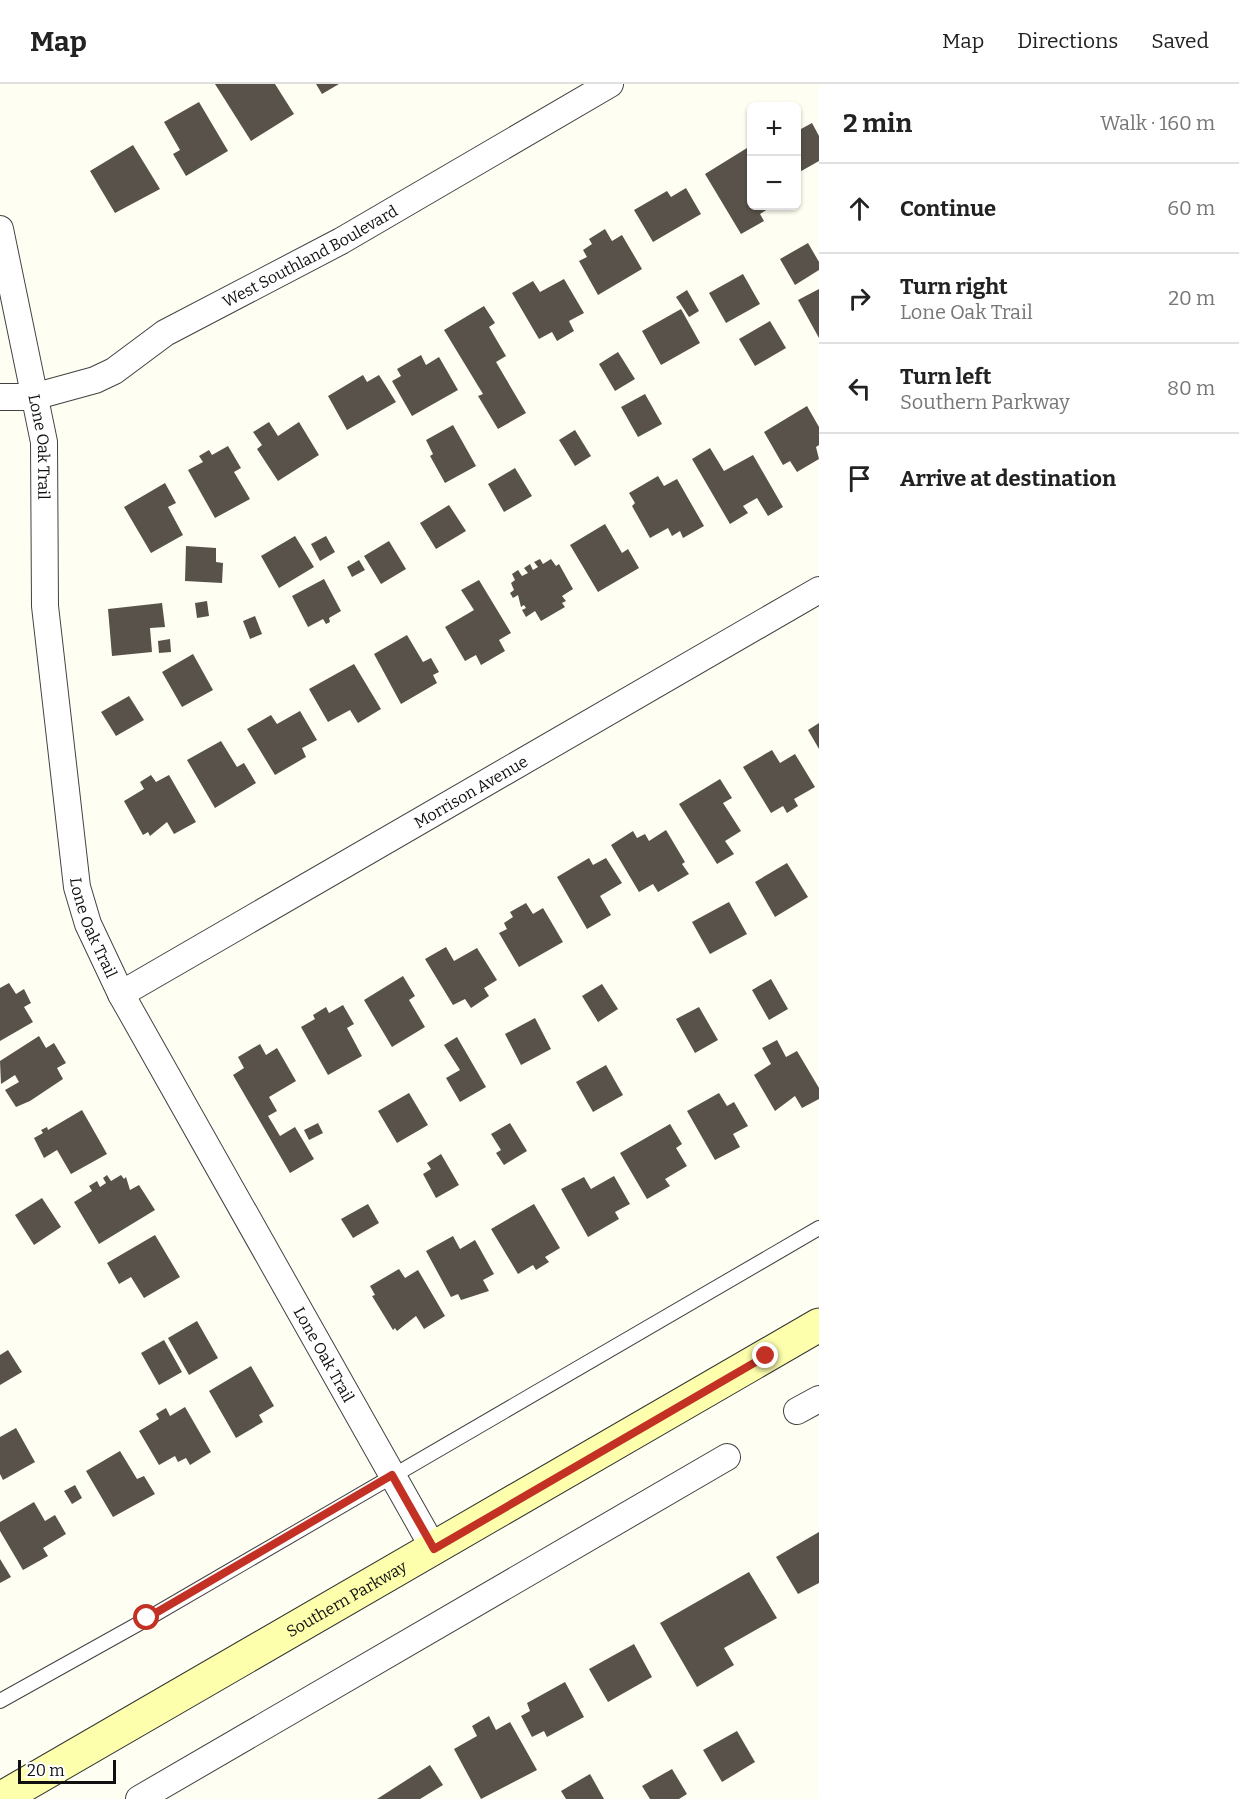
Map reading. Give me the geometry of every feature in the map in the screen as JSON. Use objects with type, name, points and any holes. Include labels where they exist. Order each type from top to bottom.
[{"type":"main road","name":"Southern Parkway","points":[[6,1792],[434,1549],[819,1325]]},
{"type":"street","name":"West Southland Boulevard","points":[[0,397],[33,397],[95,380],[114,371],[165,333],[341,241],[610,84]]},
{"type":"street","name":"Lone Oak Trail","points":[[0,229],[44,442],[45,606],[77,887],[88,924],[122,994],[434,1549]]},
{"type":"street","name":"Morrison Avenue","points":[[122,994],[819,590]]},
{"type":"street","points":[[139,1799],[727,1457]]},
{"type":"lane","points":[[0,1701],[819,1228]]},
{"type":"building","points":[[215,84],[275,84],[294,114],[251,141]]},
{"type":"building","points":[[316,84],[339,84],[322,94]]},
{"type":"building","points":[[199,102],[228,151],[186,176],[173,154],[180,150],[164,122]]},
{"type":"building","points":[[812,123],[819,136],[819,161],[801,171],[801,129]]},
{"type":"building","points":[[133,145],[160,189],[115,213],[90,171]]},
{"type":"building","points":[[747,148],[747,210],[766,210],[760,214],[764,221],[741,234],[705,174]]},
{"type":"building","points":[[686,188],[701,214],[653,242],[634,210],[667,191],[671,197]]},
{"type":"building","points":[[605,229],[612,241],[622,235],[642,269],[598,295],[579,261],[587,257],[583,250],[592,244],[589,239]]},
{"type":"building","points":[[808,243],[819,262],[819,270],[795,285],[780,259]]},
{"type":"building","points":[[743,274],[760,304],[726,323],[709,293]]},
{"type":"building","points":[[564,279],[584,313],[569,321],[574,331],[557,341],[552,332],[539,339],[512,293],[533,281],[540,292]]},
{"type":"building","points":[[819,289],[819,338],[798,300]]},
{"type":"building","points":[[687,290],[699,311],[689,317],[676,297]]},
{"type":"building","points":[[484,306],[495,323],[489,327],[506,356],[496,362],[526,413],[498,429],[478,396],[483,394],[444,330]]},
{"type":"building","points":[[681,309],[700,343],[661,365],[642,331]]},
{"type":"building","points":[[770,321],[786,348],[755,366],[739,339]]},
{"type":"building","points":[[618,352],[635,379],[615,391],[599,364]]},
{"type":"building","points":[[421,355],[426,365],[439,357],[458,390],[412,416],[392,381],[401,376],[397,369]]},
{"type":"building","points":[[363,375],[367,382],[379,375],[396,402],[347,430],[328,396]]},
{"type":"building","points":[[645,394],[662,424],[638,437],[621,407]]},
{"type":"building","points":[[807,406],[819,427],[819,445],[816,447],[819,459],[797,472],[790,461],[783,465],[764,432]]},
{"type":"building","points":[[269,422],[278,436],[299,422],[319,455],[278,481],[257,449],[262,445],[253,432]]},
{"type":"building","points":[[453,425],[476,466],[445,483],[430,456],[433,454],[426,440]]},
{"type":"building","points":[[575,430],[591,456],[575,466],[559,440]]},
{"type":"building","points":[[228,446],[241,468],[234,472],[250,499],[215,518],[188,470],[203,462],[199,456],[209,450],[212,455]]},
{"type":"building","points":[[710,448],[724,471],[753,455],[783,507],[768,516],[757,498],[743,506],[748,513],[730,524],[692,459]]},
{"type":"building","points":[[515,468],[532,496],[504,512],[488,484]]},
{"type":"building","points":[[658,476],[664,486],[677,479],[704,526],[683,538],[680,531],[672,536],[668,528],[650,538],[632,506],[635,503],[629,493]]},
{"type":"building","points":[[165,483],[176,503],[168,507],[183,535],[151,553],[124,507]]},
{"type":"building","points":[[449,505],[466,531],[436,549],[420,523]]},
{"type":"building","points":[[605,524],[622,553],[628,549],[639,568],[598,592],[570,545]]},
{"type":"building","points":[[295,536],[314,567],[279,588],[261,556]]},
{"type":"building","points":[[326,536],[335,552],[320,561],[311,544]]},
{"type":"building","points":[[389,541],[406,569],[381,584],[364,556]]},
{"type":"building","points":[[186,546],[216,548],[216,562],[223,563],[222,583],[185,581]]},
{"type":"building","points":[[540,559],[543,564],[551,559],[556,566],[559,564],[573,589],[562,596],[566,601],[562,603],[565,607],[541,621],[535,611],[526,617],[522,610],[526,608],[524,605],[521,607],[518,595],[513,598],[510,593],[514,590],[511,583],[515,580],[512,574],[518,570],[522,576],[528,573],[524,568],[530,564],[533,570],[538,567],[534,562]]},
{"type":"building","points":[[359,560],[365,570],[352,577],[347,567]]},
{"type":"building","points":[[324,579],[341,611],[329,618],[330,622],[326,624],[323,619],[308,627],[292,596]]},
{"type":"building","points":[[479,580],[511,633],[499,640],[505,651],[481,665],[476,655],[465,661],[445,627],[474,610],[461,590]]},
{"type":"building","points":[[207,601],[209,616],[197,618],[195,603]]},
{"type":"building","points":[[162,603],[165,627],[150,628],[152,652],[112,656],[108,609]]},
{"type":"building","points":[[255,616],[262,634],[250,639],[243,621]]},
{"type":"building","points":[[407,635],[423,662],[431,658],[439,672],[433,675],[437,683],[401,704],[374,654]]},
{"type":"building","points":[[170,639],[171,652],[159,653],[158,641]]},
{"type":"building","points":[[193,654],[213,690],[182,707],[162,672]]},
{"type":"building","points":[[354,664],[381,709],[358,723],[350,710],[328,722],[309,689]]},
{"type":"building","points":[[129,696],[144,720],[116,736],[101,712]]},
{"type":"building","points":[[300,711],[317,740],[302,748],[306,757],[275,775],[247,729],[271,715],[277,724]]},
{"type":"building","points":[[819,723],[819,749],[808,730]]},
{"type":"building","points":[[221,741],[237,767],[244,763],[256,783],[215,808],[187,760]]},
{"type":"building","points":[[772,750],[780,763],[795,754],[815,787],[794,799],[798,806],[787,813],[783,806],[771,813],[743,767]]},
{"type":"building","points":[[151,775],[156,782],[169,775],[196,822],[174,834],[167,822],[150,836],[148,832],[143,835],[124,801],[144,789],[140,782]]},
{"type":"building","points":[[720,779],[732,798],[723,803],[741,831],[725,841],[734,854],[717,864],[679,804]]},
{"type":"building","points":[[666,830],[685,862],[682,864],[689,874],[658,892],[653,884],[639,892],[611,845],[633,831],[637,838],[645,834],[649,841]]},
{"type":"building","points":[[589,858],[593,865],[606,858],[622,883],[600,896],[611,915],[587,929],[557,877]]},
{"type":"building","points":[[787,863],[808,897],[775,917],[755,882]]},
{"type":"building","points":[[729,902],[747,934],[710,954],[692,922]]},
{"type":"building","points":[[526,903],[533,914],[543,908],[563,942],[519,967],[499,933],[507,929],[504,923],[513,917],[510,912]]},
{"type":"building","points":[[446,947],[454,961],[477,948],[497,980],[484,988],[489,996],[471,1008],[465,999],[453,1005],[425,959]]},
{"type":"building","points":[[403,976],[415,996],[409,1000],[425,1027],[392,1047],[364,1000]]},
{"type":"building","points":[[771,979],[788,1009],[769,1020],[752,990]]},
{"type":"building","points":[[9,983],[16,994],[24,989],[31,1003],[24,1007],[33,1022],[0,1041],[0,988]]},
{"type":"building","points":[[602,984],[618,1009],[598,1022],[582,996]]},
{"type":"building","points":[[343,1005],[354,1024],[347,1028],[362,1056],[328,1075],[301,1027],[315,1019],[313,1015],[326,1007],[329,1013]]},
{"type":"building","points":[[699,1007],[718,1040],[695,1053],[676,1019]]},
{"type":"building","points":[[535,1018],[551,1049],[521,1065],[505,1034]]},
{"type":"building","points":[[39,1036],[46,1048],[54,1043],[66,1063],[57,1068],[63,1079],[30,1101],[16,1107],[5,1090],[19,1082],[15,1075],[1,1084],[0,1061]]},
{"type":"building","points":[[457,1037],[486,1087],[460,1102],[446,1078],[460,1070],[444,1045]]},
{"type":"building","points":[[777,1040],[786,1057],[797,1051],[819,1088],[819,1099],[802,1108],[795,1096],[775,1111],[754,1075],[771,1064],[762,1048]]},
{"type":"building","points":[[260,1044],[266,1055],[277,1048],[296,1081],[269,1097],[277,1111],[268,1116],[280,1136],[295,1127],[314,1159],[290,1173],[233,1075],[244,1068],[238,1057]]},
{"type":"building","points":[[606,1065],[623,1095],[593,1112],[576,1082]]},
{"type":"building","points":[[409,1093],[428,1125],[397,1143],[378,1111]]},
{"type":"building","points":[[719,1093],[727,1106],[734,1102],[748,1126],[733,1134],[740,1147],[715,1160],[687,1111]]},
{"type":"building","points":[[82,1110],[107,1154],[71,1174],[57,1150],[44,1158],[34,1138],[43,1133],[41,1130],[47,1127],[48,1130]]},
{"type":"building","points":[[318,1123],[323,1133],[309,1140],[304,1130]]},
{"type":"building","points":[[510,1123],[527,1151],[504,1165],[496,1153],[501,1150],[491,1134]]},
{"type":"building","points":[[670,1124],[682,1144],[676,1148],[687,1166],[665,1179],[670,1186],[647,1199],[620,1153]]},
{"type":"building","points":[[441,1154],[459,1185],[436,1198],[423,1174],[431,1169],[427,1163]]},
{"type":"building","points":[[107,1175],[111,1181],[121,1175],[124,1179],[126,1177],[130,1190],[139,1185],[155,1210],[99,1244],[74,1202],[92,1191],[89,1186],[97,1181],[100,1187],[106,1183],[103,1178]]},
{"type":"building","points":[[614,1176],[630,1204],[615,1212],[619,1219],[588,1237],[561,1189],[584,1177],[591,1189]]},
{"type":"building","points":[[42,1198],[61,1227],[34,1245],[15,1215]]},
{"type":"building","points":[[368,1204],[379,1223],[353,1238],[341,1219]]},
{"type":"building","points":[[534,1204],[560,1248],[545,1257],[549,1262],[536,1270],[533,1265],[518,1274],[491,1229]]},
{"type":"building","points":[[155,1235],[180,1277],[144,1298],[131,1277],[119,1284],[107,1263]]},
{"type":"building","points":[[453,1236],[460,1249],[475,1240],[494,1274],[483,1280],[489,1291],[461,1300],[458,1294],[451,1297],[426,1251]]},
{"type":"building","points":[[399,1269],[405,1278],[418,1270],[445,1316],[424,1329],[416,1316],[397,1331],[395,1328],[393,1330],[372,1296],[375,1295],[370,1286]]},
{"type":"building","points":[[197,1321],[218,1358],[189,1375],[168,1338]]},
{"type":"building","points":[[164,1340],[182,1372],[159,1385],[141,1353]]},
{"type":"building","points":[[8,1350],[22,1372],[0,1385],[0,1355]]},
{"type":"building","points":[[251,1366],[274,1406],[259,1415],[263,1422],[236,1438],[209,1391]]},
{"type":"building","points":[[185,1407],[211,1452],[190,1465],[186,1458],[178,1462],[175,1456],[159,1465],[139,1431],[159,1419],[156,1414],[166,1408],[170,1416]]},
{"type":"building","points":[[16,1428],[35,1462],[3,1480],[0,1474],[0,1437]]},
{"type":"building","points":[[120,1451],[137,1479],[144,1476],[155,1494],[113,1517],[86,1471]]},
{"type":"building","points":[[75,1485],[82,1498],[72,1504],[64,1491]]},
{"type":"building","points":[[34,1502],[45,1521],[55,1515],[66,1534],[43,1548],[48,1556],[23,1570],[0,1531],[0,1522]]},
{"type":"building","points":[[819,1532],[819,1583],[798,1594],[776,1557]]},
{"type":"building","points":[[0,1559],[11,1577],[0,1583]]},
{"type":"building","points":[[749,1572],[777,1618],[724,1648],[734,1665],[697,1687],[660,1623]]},
{"type":"building","points":[[634,1644],[652,1677],[608,1702],[589,1669]]},
{"type":"building","points":[[565,1682],[584,1717],[547,1737],[544,1731],[532,1737],[521,1716],[530,1711],[527,1703]]},
{"type":"building","points":[[489,1716],[496,1730],[510,1722],[537,1770],[481,1799],[454,1749],[477,1736],[472,1726]]},
{"type":"building","points":[[737,1731],[755,1762],[722,1782],[703,1750]]},
{"type":"building","points":[[430,1765],[443,1785],[420,1799],[377,1799]]},
{"type":"building","points":[[672,1769],[687,1794],[679,1799],[650,1799],[642,1786]]},
{"type":"building","points":[[590,1774],[604,1799],[566,1799],[561,1791]]},
{"type":"route","points":[[147,1618],[392,1475],[434,1549],[766,1356]]}]
